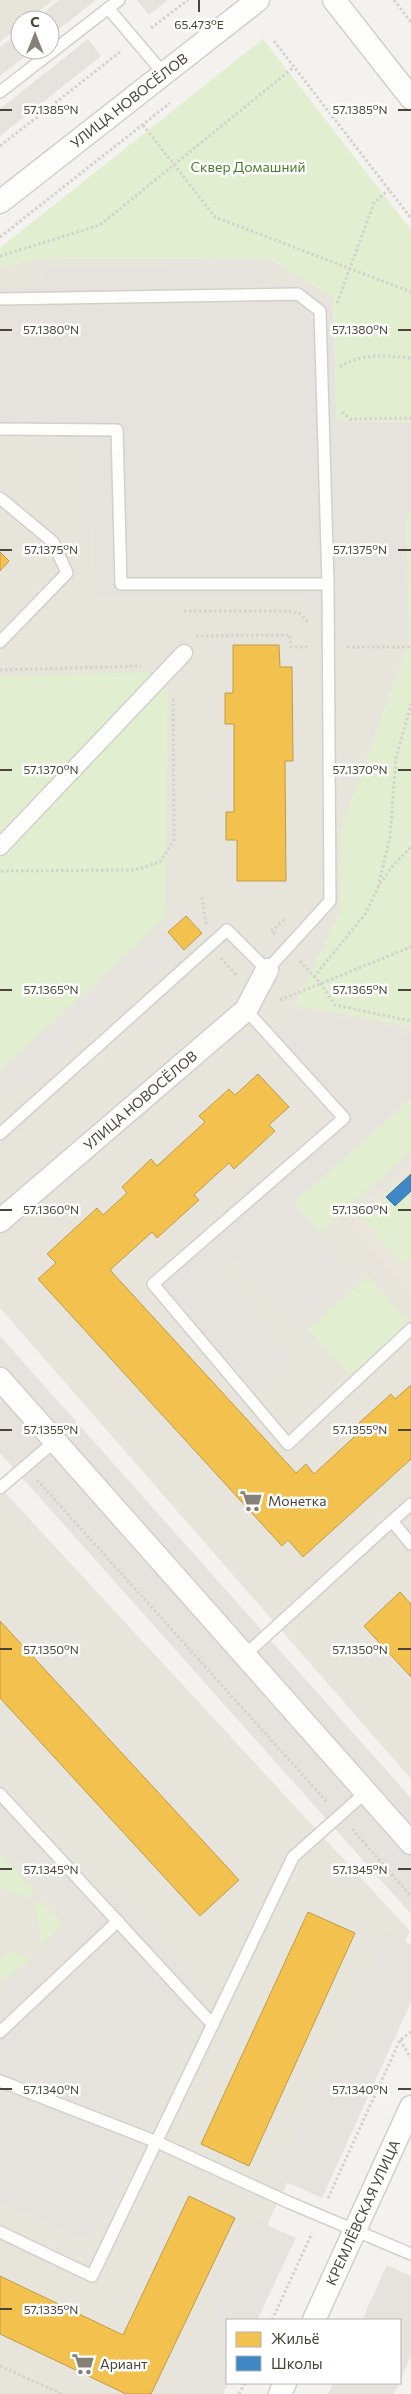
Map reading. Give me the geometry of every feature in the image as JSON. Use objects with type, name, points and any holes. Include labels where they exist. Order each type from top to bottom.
[{"type":"street","name":"УЛИЦА НОВОСЁЛОВ","points":[[0,202],[258,0]]},
{"type":"street","points":[[334,0],[411,98]]},
{"type":"street","points":[[0,847],[184,653]]},
{"type":"street","name":"УЛИЦА НОВОСЁЛОВ","points":[[0,1221],[246,1010],[267,970]]},
{"type":"street","points":[[0,1379],[411,1843]]},
{"type":"street","name":"КРЕМЛЁВСКАЯ УЛИЦА","points":[[314,2319],[411,2107]]},
{"type":"lane","points":[[0,92],[118,0]]},
{"type":"lane","points":[[108,8],[164,74]]},
{"type":"lane","points":[[0,299],[298,294],[320,311],[328,584],[330,901],[267,970],[227,930],[0,1134]]},
{"type":"lane","points":[[0,429],[117,430],[121,584],[328,584]]},
{"type":"lane","points":[[0,498],[53,542],[67,573],[0,642]]},
{"type":"lane","points":[[246,1010],[344,1118],[153,1284],[288,1444],[411,1329]]},
{"type":"lane","points":[[0,1488],[55,1441]]},
{"type":"lane","points":[[244,1655],[411,1504]]},
{"type":"lane","points":[[392,1521],[411,1544]]},
{"type":"lane","points":[[0,2232],[92,2276],[293,1857],[366,1792]]},
{"type":"lane","points":[[0,1794],[213,2025]]},
{"type":"lane","points":[[0,2032],[118,1921]]},
{"type":"lane","points":[[0,2081],[156,2142],[411,2254]]},
{"type":"path","points":[[0,146],[188,0]]},
{"type":"path","points":[[394,0],[411,22]]},
{"type":"path","points":[[274,41],[411,218]]},
{"type":"path","points":[[0,256],[100,225],[294,68]]},
{"type":"path","points":[[0,237],[173,101]]},
{"type":"path","points":[[143,125],[215,218],[411,292]]},
{"type":"path","points":[[336,306],[374,202],[389,189]]},
{"type":"path","points":[[337,360],[338,369],[352,360],[371,355],[411,358]]},
{"type":"path","points":[[338,409],[350,419],[411,418]]},
{"type":"path","points":[[184,611],[282,611],[299,613],[309,622],[314,647]]},
{"type":"path","points":[[194,636],[290,635],[291,647],[411,648]]},
{"type":"path","points":[[0,670],[153,666],[165,672],[173,682],[174,840],[160,862],[134,870],[0,870]]},
{"type":"path","points":[[378,887],[390,837],[396,758],[411,704]]},
{"type":"path","points":[[314,977],[366,913],[378,887],[394,864],[411,847]]},
{"type":"path","points":[[286,918],[271,931],[314,977],[336,1005],[411,1021]]},
{"type":"path","points":[[25,1467],[411,1896]]},
{"type":"path","points":[[272,2319],[400,2040],[411,2032]]},
{"type":"path","points":[[400,2040],[411,2058]]},
{"type":"path","points":[[0,2366],[62,2394]]},
{"type":"shaded area","points":[[0,0],[53,0],[40,10],[10,10],[10,34],[0,42]]},
{"type":"shaded area","points":[[59,0],[96,0],[60,28],[60,10],[46,10]]},
{"type":"shaded area","points":[[137,0],[168,0],[149,15]]},
{"type":"shaded area","points":[[10,39],[10,60],[20,60],[0,76],[0,47]]},
{"type":"shaded area","points":[[88,39],[101,56],[0,136],[0,109]]},
{"type":"shaded area","points":[[269,258],[333,297],[337,421],[411,422],[411,513],[407,513],[409,642],[340,832],[340,913],[295,1005],[411,1026],[411,1164],[348,1220],[411,1290],[411,1779],[0,1308],[0,267],[40,259]]},
{"type":"shaded area","points":[[263,265],[264,286],[294,286],[333,309],[336,422],[411,422],[411,511],[405,511],[408,641],[344,641],[304,598],[95,595],[91,439],[0,434],[0,289],[41,288],[42,266]]},
{"type":"shaded area","points":[[163,932],[179,950],[10,1098],[0,1087],[0,1074]]},
{"type":"shaded area","points":[[300,1011],[318,1025],[329,1016],[361,1022],[376,1037],[389,1026],[403,1038],[411,1033],[411,1094],[291,1204],[351,1277],[295,1325],[236,1259],[217,1275],[293,1361],[250,1399],[153,1284],[344,1119],[270,1035]]},
{"type":"shaded area","points":[[411,1164],[411,1290],[348,1220]]},
{"type":"shaded area","points":[[0,1336],[411,1798],[411,1914],[0,1453]]},
{"type":"shaded area","points":[[0,1487],[410,1931],[185,2394],[0,2394]]},
{"type":"shaded area","points":[[0,1803],[90,1900],[72,1917],[0,1839]]},
{"type":"shaded area","points":[[111,1891],[206,1994],[90,2240],[0,2202],[0,1995]]},
{"type":"shaded area","points":[[384,1932],[411,1944],[411,2002],[322,2198],[273,2176]]},
{"type":"shaded area","points":[[254,2219],[296,2238],[257,2319],[226,2319],[226,2384],[228,2384],[223,2394],[172,2394]]},
{"type":"shaded area","points":[[387,2265],[411,2276],[411,2356],[401,2379],[401,2319],[362,2319]]},
{"type":"shaded area","points":[[333,2384],[399,2384],[394,2394],[328,2394]]},
{"type":"green space","name":"Сквер Домашний","points":[[263,39],[411,230],[411,422],[337,421],[333,297],[269,258],[40,259],[0,267],[0,248]]},
{"type":"green space","points":[[407,513],[411,513],[411,1026],[295,1005],[340,913],[340,832],[409,642]]},
{"type":"green space","points":[[150,672],[168,690],[165,918],[0,1071],[0,676]]},
{"type":"green space","points":[[411,1099],[411,1151],[320,1232],[294,1203]]},
{"type":"green space","points":[[411,1172],[411,1257],[403,1265],[360,1217]]},
{"type":"green space","points":[[368,1276],[410,1322],[350,1376],[308,1330]]},
{"type":"green space","points":[[0,1853],[35,1891],[26,1898],[11,1890],[0,1889]]},
{"type":"green space","points":[[41,1900],[63,1924],[39,1947],[40,1931],[34,1906]]},
{"type":"green space","points":[[11,1950],[30,1959],[7,1978],[0,1979],[0,1958]]},
{"type":"building: Жильё","points":[[0,552],[9,561],[0,571]]},
{"type":"building: Жильё","points":[[233,645],[279,645],[280,667],[292,667],[293,761],[285,761],[286,881],[237,881],[237,840],[226,840],[226,812],[234,812],[234,724],[225,724],[225,693],[233,693]]},
{"type":"building: Жильё","points":[[186,916],[202,933],[184,950],[168,932]]},
{"type":"building: Жильё","points":[[258,1074],[289,1107],[269,1125],[275,1131],[234,1169],[229,1163],[194,1195],[199,1200],[157,1238],[152,1232],[110,1270],[296,1473],[306,1464],[314,1474],[364,1428],[359,1423],[391,1394],[395,1399],[411,1385],[411,1459],[303,1557],[288,1540],[282,1546],[38,1279],[56,1263],[47,1254],[97,1208],[103,1215],[127,1193],[122,1187],[151,1159],[157,1166],[205,1122],[199,1116],[229,1089],[235,1095]]},
{"type":"building: Жильё","points":[[400,1592],[411,1604],[411,1677],[364,1626]]},
{"type":"building: Жильё","points":[[0,1621],[239,1880],[200,1916],[0,1698]]},
{"type":"building: Жильё","points":[[308,1912],[355,1933],[249,2166],[201,2144]]},
{"type":"building: Жильё","points":[[189,2196],[235,2218],[151,2394],[126,2394],[0,2334],[0,2276],[123,2335]]},
{"type":"building: Школы","points":[[411,1174],[411,1191],[395,1206],[386,1197]]},
{"type":"place","name":"Монетка","points":[[251,1501]]},
{"type":"place","name":"Ариант","points":[[83,2364]]}]
